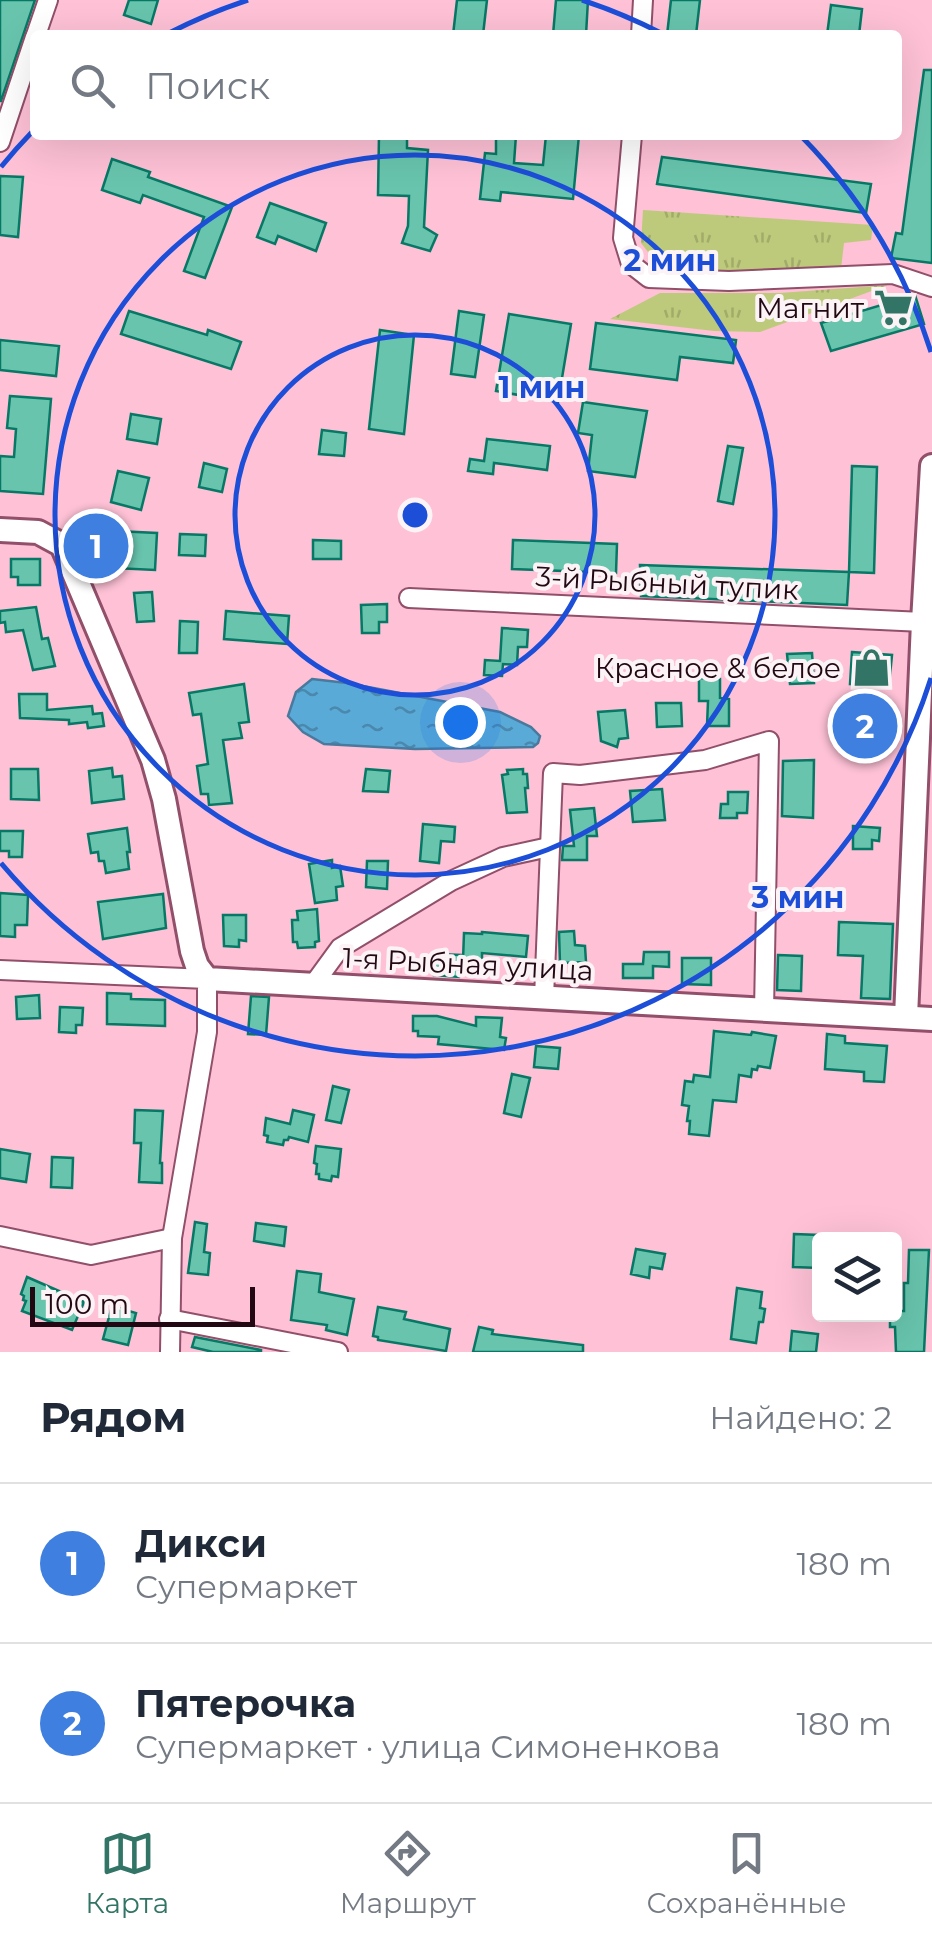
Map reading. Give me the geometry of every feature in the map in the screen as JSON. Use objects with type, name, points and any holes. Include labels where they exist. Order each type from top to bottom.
[{"type":"street","points":[[37,30],[48,0]]},
{"type":"street","points":[[640,30],[643,0]]},
{"type":"street","points":[[0,142],[30,51]]},
{"type":"street","points":[[632,140],[623,238],[631,264],[649,278],[729,281],[893,274],[932,287]]},
{"type":"street","points":[[906,1017],[932,466]]},
{"type":"street","points":[[0,530],[38,532],[62,545],[153,760],[164,798],[192,952],[207,979],[207,1032],[172,1238],[170,1352]]},
{"type":"street","name":"3-й Рыбный тупик","points":[[409,598],[923,622]]},
{"type":"street","points":[[544,998],[552,772],[580,775],[705,760],[769,741],[764,1011]]},
{"type":"street","points":[[313,984],[340,948],[451,881],[504,857],[549,846]]},
{"type":"street","name":"1-я Рыбная улица","points":[[0,970],[932,1018]]},
{"type":"street","points":[[0,1236],[91,1255],[172,1238]]},
{"type":"street","points":[[170,1319],[338,1352]]},
{"type":"green space","points":[[643,210],[873,225],[871,240],[844,243],[841,269],[724,273],[662,270],[641,243]]},
{"type":"green space","points":[[888,285],[760,332],[610,319],[660,293],[780,293]]},
{"type":"water","points":[[312,679],[500,712],[531,727],[540,736],[533,747],[415,749],[324,744],[303,732],[288,716],[296,692]]},
{"type":"building","points":[[0,0],[35,0],[1,101],[0,101]]},
{"type":"building","points":[[129,0],[158,0],[151,24],[124,15]]},
{"type":"building","points":[[457,0],[487,0],[484,30],[454,30]]},
{"type":"building","points":[[556,0],[588,0],[586,30],[553,30]]},
{"type":"building","points":[[671,0],[700,0],[697,30],[668,30]]},
{"type":"building","points":[[831,5],[862,9],[860,30],[828,30]]},
{"type":"building","points":[[924,70],[932,70],[932,263],[891,258],[896,233],[902,234]]},
{"type":"building","points":[[379,140],[407,140],[407,148],[428,150],[424,227],[437,235],[430,251],[402,243],[408,226],[409,196],[378,195]]},
{"type":"building","points":[[496,140],[516,140],[514,163],[543,165],[546,140],[579,140],[573,199],[501,192],[500,201],[480,199],[485,153],[496,154]]},
{"type":"building","points":[[662,157],[871,184],[866,213],[657,184]]},
{"type":"building","points":[[112,159],[150,172],[148,177],[232,207],[205,278],[184,271],[204,217],[143,195],[140,203],[102,190]]},
{"type":"building","points":[[0,176],[23,177],[18,237],[0,235]]},
{"type":"building","points":[[270,203],[326,223],[316,251],[278,236],[275,244],[257,237]]},
{"type":"building","name":"Магнит","points":[[915,295],[924,324],[831,351],[821,323]]},
{"type":"building","points":[[129,311],[241,342],[231,369],[121,334]]},
{"type":"building","points":[[459,311],[484,315],[475,377],[451,374]]},
{"type":"building","points":[[509,314],[571,324],[558,402],[496,391]]},
{"type":"building","points":[[596,323],[736,340],[733,363],[680,357],[677,380],[590,369]]},
{"type":"building","points":[[380,330],[414,335],[404,434],[369,429]]},
{"type":"building","points":[[0,340],[59,346],[56,376],[0,370]]},
{"type":"building","points":[[10,396],[51,399],[43,494],[0,491],[0,456],[14,457],[16,429],[7,428]]},
{"type":"building","points":[[583,402],[647,411],[635,477],[588,471],[592,435],[578,433]]},
{"type":"building","points":[[131,414],[161,419],[157,444],[127,439]]},
{"type":"building","points":[[322,430],[346,433],[344,456],[319,454]]},
{"type":"building","points":[[487,439],[550,446],[547,470],[494,463],[493,474],[468,471],[470,459],[484,461]]},
{"type":"building","points":[[728,446],[743,448],[733,504],[718,501]]},
{"type":"building","points":[[204,463],[227,469],[222,492],[199,487]]},
{"type":"building","points":[[852,466],[877,467],[874,573],[849,572]]},
{"type":"building","points":[[118,471],[149,478],[141,510],[111,502]]},
{"type":"building","points":[[95,530],[157,533],[155,570],[94,567]]},
{"type":"building","points":[[180,534],[206,535],[205,556],[179,555]]},
{"type":"building","points":[[313,540],[341,541],[341,559],[313,559]]},
{"type":"building","points":[[513,540],[617,544],[616,573],[512,569]]},
{"type":"building","points":[[11,559],[40,559],[40,585],[18,585],[18,577],[11,577]]},
{"type":"building","points":[[640,565],[849,572],[847,605],[641,596]]},
{"type":"building","points":[[152,592],[154,621],[137,622],[134,593]]},
{"type":"building","points":[[387,604],[387,622],[379,622],[379,633],[362,633],[361,605]]},
{"type":"building","points":[[36,607],[42,639],[48,638],[55,666],[33,670],[23,630],[6,632],[5,622],[0,623],[0,611]]},
{"type":"building","points":[[226,611],[289,616],[287,644],[224,639]]},
{"type":"building","points":[[180,621],[198,622],[197,653],[179,653]]},
{"type":"building","points":[[502,628],[528,630],[527,647],[518,647],[517,665],[503,664],[502,676],[484,675],[485,660],[500,661]]},
{"type":"building","points":[[852,652],[892,655],[889,686],[850,684]]},
{"type":"building","points":[[812,653],[814,683],[790,684],[787,654]]},
{"type":"building","points":[[699,678],[720,679],[720,698],[729,699],[729,726],[707,726],[708,701],[699,701]]},
{"type":"building","points":[[244,684],[249,722],[239,723],[242,738],[223,740],[232,803],[209,805],[208,794],[201,794],[197,766],[208,764],[201,714],[193,715],[189,693]]},
{"type":"building","points":[[19,694],[47,694],[47,710],[92,706],[93,714],[102,713],[104,726],[88,728],[87,722],[69,724],[69,720],[20,718]]},
{"type":"building","points":[[656,703],[681,703],[682,726],[657,727]]},
{"type":"building","points":[[625,710],[628,738],[619,739],[617,747],[601,741],[598,712]]},
{"type":"building","points":[[854,714],[878,716],[877,739],[853,737]]},
{"type":"building","points":[[814,760],[813,818],[782,816],[783,761]]},
{"type":"building","points":[[112,768],[113,777],[122,776],[124,799],[92,803],[89,771]]},
{"type":"building","points":[[11,769],[38,769],[39,800],[11,799]]},
{"type":"building","points":[[366,769],[390,771],[388,792],[363,791]]},
{"type":"building","points":[[523,769],[523,774],[527,774],[527,812],[507,813],[502,775],[508,774],[507,770]]},
{"type":"building","points":[[662,789],[665,820],[633,822],[630,791]]},
{"type":"building","points":[[728,792],[748,792],[747,813],[737,813],[737,818],[720,818],[721,804],[728,804]]},
{"type":"building","points":[[594,808],[597,836],[587,836],[587,860],[562,860],[563,846],[574,846],[570,810]]},
{"type":"building","points":[[423,824],[455,827],[454,842],[441,841],[439,863],[420,861]]},
{"type":"building","points":[[853,826],[880,828],[879,841],[872,840],[872,849],[853,849]]},
{"type":"building","points":[[127,828],[129,869],[106,873],[98,852],[91,853],[88,834]]},
{"type":"building","points":[[0,831],[23,831],[22,857],[9,857],[9,851],[0,851]]},
{"type":"building","points":[[332,860],[332,868],[340,866],[343,886],[336,887],[337,900],[315,903],[309,864]]},
{"type":"building","points":[[367,861],[388,861],[387,889],[366,887]]},
{"type":"building","points":[[0,893],[28,895],[27,925],[15,925],[15,937],[0,936]]},
{"type":"building","points":[[163,894],[166,928],[103,939],[98,902]]},
{"type":"building","points":[[317,909],[319,941],[315,947],[298,948],[297,942],[293,942],[292,920],[298,920],[297,911]]},
{"type":"building","points":[[223,915],[246,915],[246,941],[239,940],[239,947],[224,946]]},
{"type":"building","points":[[839,922],[893,924],[890,999],[861,998],[863,956],[838,955]]},
{"type":"building","points":[[574,931],[575,945],[585,946],[586,962],[560,963],[559,932]]},
{"type":"building","points":[[464,933],[528,936],[526,957],[482,953],[482,961],[463,960]]},
{"type":"building","points":[[644,952],[669,952],[669,967],[653,966],[653,978],[623,978],[623,964],[643,964]]},
{"type":"building","points":[[437,954],[461,955],[459,977],[434,975]]},
{"type":"building","points":[[778,955],[802,956],[801,991],[777,990]]},
{"type":"building","points":[[682,958],[711,958],[711,985],[682,984]]},
{"type":"building","points":[[107,993],[131,994],[131,999],[165,1000],[165,1026],[107,1024]]},
{"type":"building","points":[[39,995],[40,1018],[17,1019],[16,997]]},
{"type":"building","points":[[251,996],[269,997],[266,1035],[248,1034]]},
{"type":"building","points":[[60,1007],[83,1008],[82,1025],[76,1025],[76,1033],[59,1032]]},
{"type":"building","points":[[413,1016],[437,1016],[476,1026],[476,1017],[502,1018],[500,1037],[506,1038],[504,1050],[438,1044],[439,1037],[418,1036],[418,1031],[413,1031]]},
{"type":"building","points":[[714,1031],[776,1036],[770,1068],[758,1066],[757,1070],[752,1069],[751,1077],[739,1075],[736,1102],[713,1100],[709,1136],[689,1134],[689,1106],[682,1105],[685,1081],[693,1082],[694,1075],[710,1077]]},
{"type":"building","points":[[827,1034],[845,1036],[845,1043],[887,1046],[884,1082],[864,1081],[864,1072],[825,1069]]},
{"type":"building","points":[[536,1046],[560,1048],[558,1069],[534,1067]]},
{"type":"building","points":[[512,1074],[530,1078],[521,1117],[504,1113]]},
{"type":"building","points":[[333,1086],[349,1090],[341,1123],[326,1120]]},
{"type":"building","points":[[135,1110],[163,1111],[162,1183],[139,1182],[141,1143],[134,1143]]},
{"type":"building","points":[[293,1110],[314,1115],[308,1142],[289,1137],[283,1145],[267,1142],[266,1118],[290,1124]]},
{"type":"building","points":[[316,1146],[341,1149],[338,1177],[332,1176],[331,1181],[319,1179],[316,1174]]},
{"type":"building","points":[[0,1149],[30,1154],[26,1182],[0,1178]]},
{"type":"building","points":[[52,1157],[73,1158],[72,1188],[51,1187]]},
{"type":"building","points":[[195,1222],[207,1224],[204,1252],[210,1253],[208,1275],[188,1273]]},
{"type":"building","points":[[256,1223],[286,1227],[284,1246],[254,1241]]},
{"type":"building","points":[[794,1234],[812,1235],[812,1268],[793,1267]]},
{"type":"building","points":[[636,1249],[665,1254],[662,1269],[650,1267],[649,1278],[631,1274]]},
{"type":"building","points":[[909,1250],[929,1250],[924,1352],[896,1352],[895,1327],[890,1327],[890,1322],[902,1322],[904,1283],[908,1283]]},
{"type":"building","points":[[297,1271],[321,1274],[319,1292],[354,1299],[347,1335],[326,1330],[327,1325],[291,1320]]},
{"type":"building","points":[[27,1277],[84,1302],[72,1330],[22,1311],[26,1301],[21,1294]]},
{"type":"building","points":[[737,1288],[762,1292],[760,1308],[765,1309],[756,1343],[731,1339]]},
{"type":"building","points":[[112,1306],[136,1313],[128,1345],[103,1339]]},
{"type":"building","points":[[378,1307],[406,1312],[404,1319],[450,1329],[446,1351],[378,1340],[373,1336]]},
{"type":"building","points":[[479,1327],[493,1330],[492,1334],[583,1345],[583,1352],[473,1352]]},
{"type":"building","points":[[792,1331],[818,1334],[816,1352],[790,1352]]},
{"type":"building","points":[[195,1337],[261,1352],[213,1352],[192,1347]]},
{"type":"place","name":"Магнит","points":[[894,308]]},
{"type":"place","name":"Дикси","points":[[96,546]]},
{"type":"place","name":"Красное & белое","points":[[871,668]]},
{"type":"place","name":"Пятерочка","points":[[865,726]]}]
